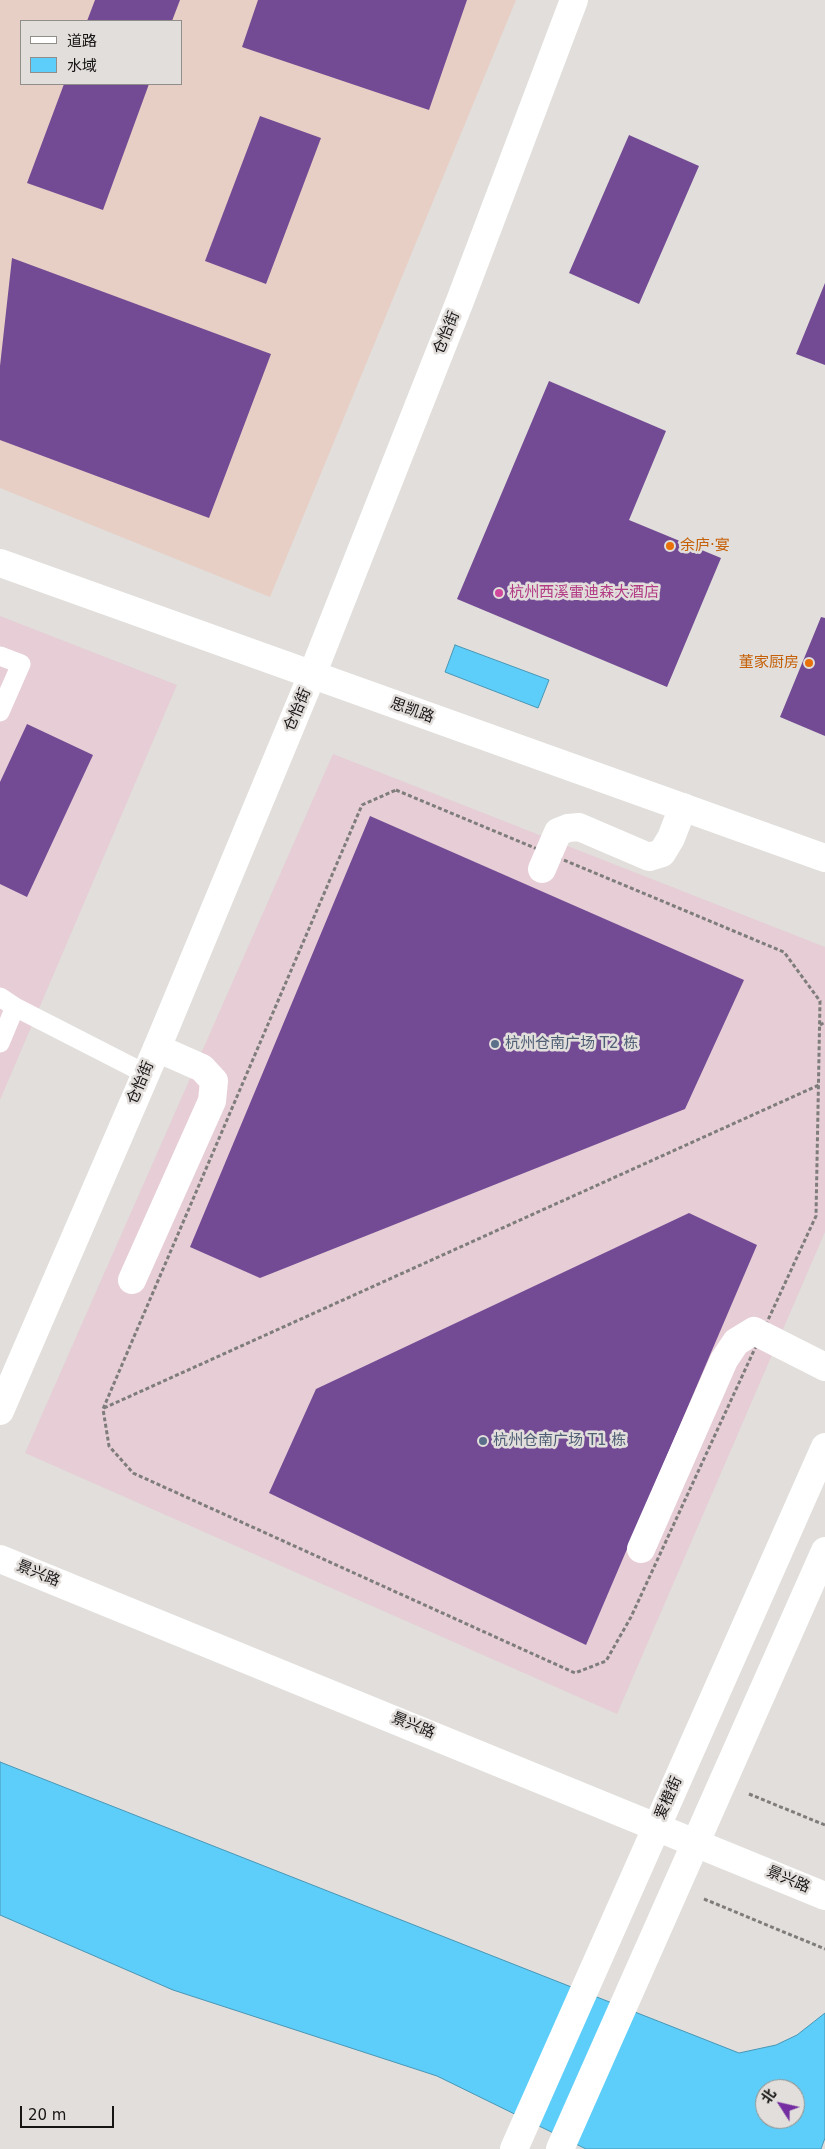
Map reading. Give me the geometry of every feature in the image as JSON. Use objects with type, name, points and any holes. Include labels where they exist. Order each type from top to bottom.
[{"type":"street","name":"仓怡街","points":[[0,1411],[146,1074],[312,675],[460,301],[574,0]]},
{"type":"street","name":"思凯路","points":[[0,562],[825,858]]},
{"type":"street","points":[[545,861],[558,832],[568,828],[579,827],[649,857],[662,853],[683,808]]},
{"type":"street","points":[[132,1280],[212,1101],[214,1080],[202,1068],[157,1048]]},
{"type":"street","points":[[641,1549],[724,1360],[736,1342],[754,1331],[825,1367]]},
{"type":"street","name":"爱橙街","points":[[514,2149],[825,1447]]},
{"type":"street","points":[[560,2149],[825,1551]]},
{"type":"street","name":"景兴路","points":[[0,1559],[825,1896]]},
{"type":"lane","points":[[0,656],[21,664],[0,712]]},
{"type":"lane","points":[[0,1043],[8,1002],[146,1074]]},
{"type":"path","points":[[396,790],[545,861],[784,952],[820,1001],[820,1024],[816,1216],[631,1617],[606,1661],[575,1673],[133,1473],[109,1446],[103,1408],[362,805],[396,790]]},
{"type":"path","points":[[820,1024],[825,1022]]},
{"type":"path","points":[[103,1408],[819,1085]]},
{"type":"path","points":[[723,1783],[825,1825]]},
{"type":"path","points":[[676,1887],[825,1949]]},
{"type":"shaded area","points":[[0,0],[516,0],[270,597],[0,488]]},
{"type":"shaded area","points":[[0,616],[177,685],[0,1100]]},
{"type":"shaded area","points":[[333,754],[825,947],[825,1232],[617,1714],[25,1453]]},
{"type":"water","points":[[455,645],[549,680],[538,708],[445,672]]},
{"type":"water","points":[[0,1762],[739,2053],[776,2045],[797,2035],[825,2013],[825,2138],[821,2149],[586,2149],[437,2076],[173,1990],[0,1915]]},
{"type":"building","points":[[95,0],[180,0],[172,20],[87,20]]},
{"type":"building","points":[[258,0],[467,0],[429,110],[242,47]]},
{"type":"building","points":[[64,85],[149,85],[103,210],[27,183]]},
{"type":"building","points":[[260,116],[321,138],[266,284],[205,261]]},
{"type":"building","points":[[629,135],[699,166],[639,304],[569,273]]},
{"type":"building","points":[[12,258],[271,354],[209,518],[0,440],[0,366]]},
{"type":"building","points":[[825,283],[825,365],[796,354]]},
{"type":"building","points":[[549,381],[666,431],[629,520],[721,558],[667,687],[457,599]]},
{"type":"building","points":[[821,617],[825,618],[825,736],[780,717]]},
{"type":"building","points":[[27,724],[93,755],[27,897],[0,884],[0,782]]},
{"type":"building","name":"杭州仓南广场 T2 栋","points":[[370,816],[744,980],[685,1109],[260,1278],[190,1247]]},
{"type":"building","name":"杭州仓南广场 T1 栋","points":[[689,1213],[757,1245],[586,1645],[269,1493],[316,1389]]},
{"type":"place","name":"余庐·宴","points":[[670,546]]},
{"type":"place","name":"杭州西溪雷迪森大酒店","points":[[499,593]]},
{"type":"place","name":"董家厨房","points":[[809,663]]},
{"type":"place","name":"杭州仓南广场 T2 栋","points":[[495,1044]]},
{"type":"place","name":"杭州仓南广场 T1 栋","points":[[483,1441]]}]
